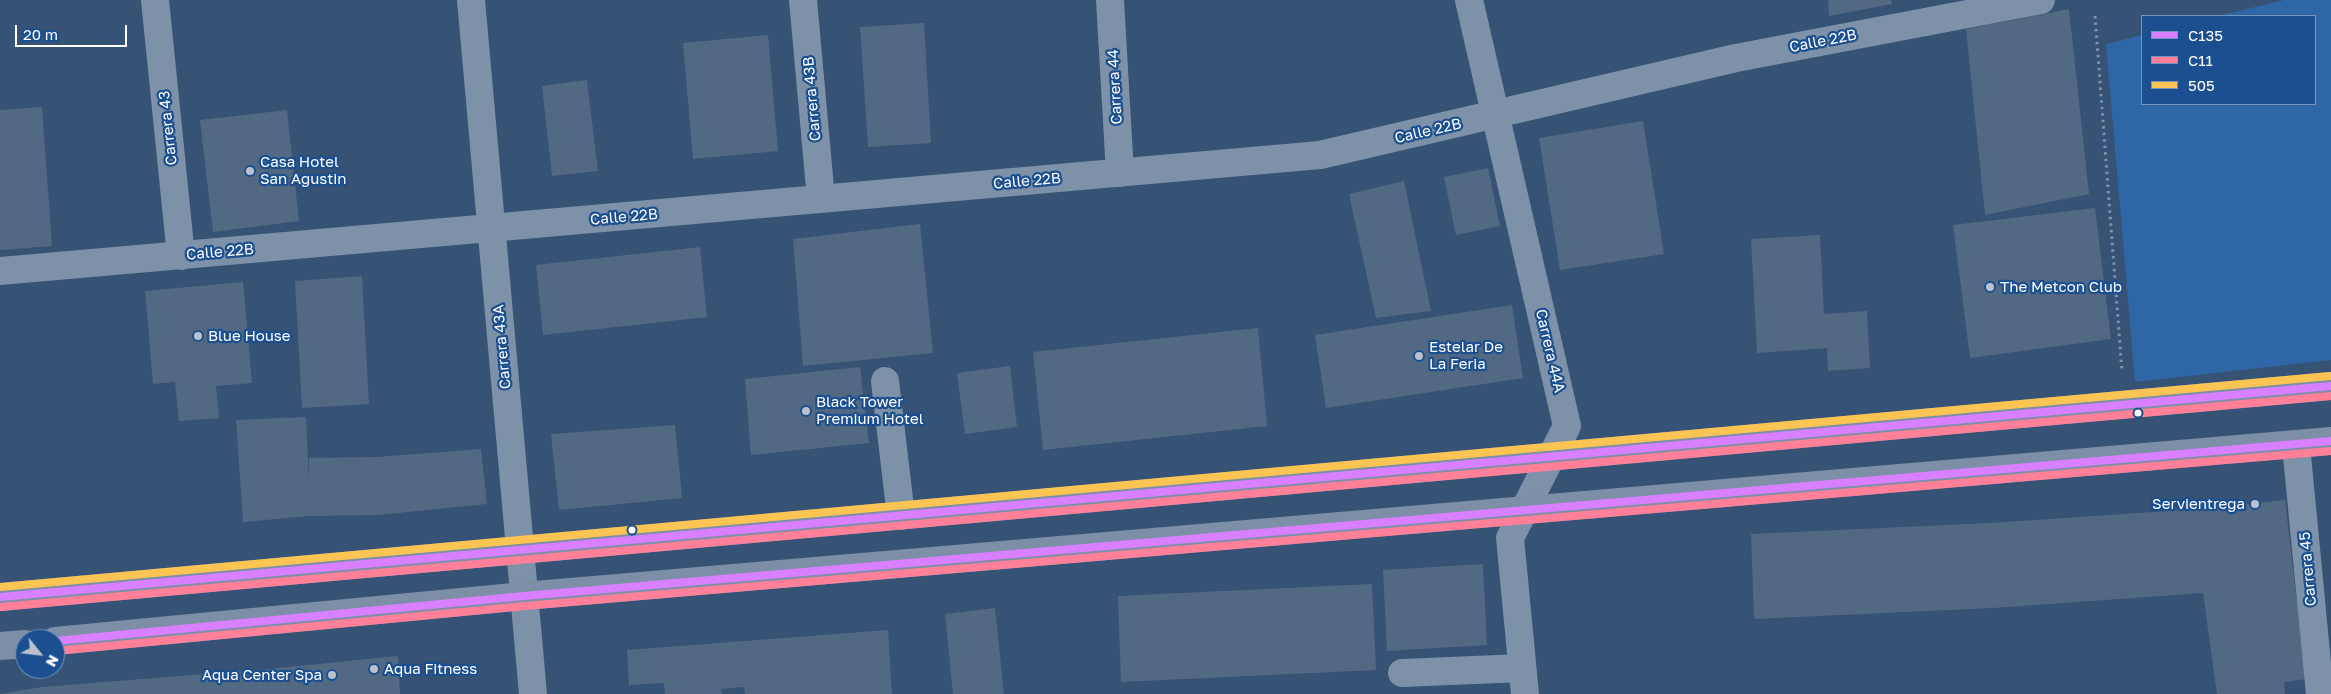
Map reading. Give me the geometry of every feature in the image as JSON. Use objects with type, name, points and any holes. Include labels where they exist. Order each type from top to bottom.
[{"type":"main road","points":[[0,597],[2331,386]]},
{"type":"main road","points":[[65,640],[524,596],[2331,441]]},
{"type":"main road","points":[[0,646],[15,645]]},
{"type":"street","name":"Carrera 43","points":[[155,0],[181,256]]},
{"type":"street","name":"Carrera 43A","points":[[471,0],[533,694]]},
{"type":"street","name":"Carrera 43B","points":[[803,0],[821,199]]},
{"type":"street","name":"Carrera 44","points":[[1110,0],[1120,173]]},
{"type":"street","name":"Carrera 44A","points":[[1469,0],[1567,426],[1510,538],[1523,681]]},
{"type":"street","name":"Calle 22B","points":[[0,272],[1320,155],[1496,116],[1736,58],[2041,0]]},
{"type":"street","points":[[885,381],[901,516]]},
{"type":"street","name":"Carrera 45","points":[[2296,445],[2320,694]]},
{"type":"street","points":[[1402,674],[1523,681]]},
{"type":"path","points":[[2095,16],[2123,382]]},
{"type":"shaded area","points":[[2284,0],[2331,0],[2331,360],[2135,382],[2106,44],[2141,35],[2141,105],[2316,105],[2316,15],[2222,15]]},
{"type":"building","points":[[1828,0],[1891,0],[1892,4],[1829,16]]},
{"type":"building","points":[[2069,9],[2089,194],[1985,215],[1966,29]]},
{"type":"building","points":[[924,23],[931,143],[868,147],[860,27]]},
{"type":"building","points":[[768,35],[778,151],[693,159],[683,43]]},
{"type":"building","points":[[587,80],[598,171],[552,176],[542,86]]},
{"type":"building","points":[[42,107],[52,246],[0,250],[0,110]]},
{"type":"building","name":"Casa Hotel San Agustin","points":[[287,110],[299,221],[213,232],[200,120]]},
{"type":"building","points":[[1643,121],[1664,254],[1560,270],[1539,138]]},
{"type":"building","points":[[1488,168],[1500,226],[1456,235],[1444,177]]},
{"type":"building","points":[[1404,181],[1431,311],[1376,318],[1349,194]]},
{"type":"building","points":[[2095,208],[2111,339],[1970,358],[1953,225]]},
{"type":"building","points":[[920,224],[933,353],[803,366],[793,239]]},
{"type":"building","points":[[1820,235],[1824,314],[1867,311],[1870,368],[1828,371],[1827,348],[1757,353],[1751,239]]},
{"type":"building","points":[[700,247],[707,317],[543,335],[536,265]]},
{"type":"building","points":[[362,276],[369,404],[302,408],[295,281]]},
{"type":"building","name":"Blue House","points":[[243,282],[252,383],[216,386],[219,418],[179,421],[175,382],[153,384],[145,291]]},
{"type":"building","name":"Estelar De La Feria","points":[[1512,305],[1523,378],[1326,408],[1315,335]]},
{"type":"building","points":[[1258,328],[1267,426],[1043,450],[1033,352]]},
{"type":"building","points":[[1010,366],[1017,427],[965,434],[957,373]]},
{"type":"building","name":"Black Tower Premium Hotel","points":[[860,367],[869,443],[751,455],[745,379]]},
{"type":"building","points":[[306,417],[309,482],[309,458],[377,457],[481,449],[487,504],[378,515],[310,516],[243,522],[236,420]]},
{"type":"building","points":[[675,425],[682,498],[559,510],[551,434]]},
{"type":"building","points":[[2285,500],[2306,679],[2284,682],[2285,694],[2217,694],[2203,593],[1993,608],[1754,619],[1751,534],[1990,523],[2198,509]]},
{"type":"building","points":[[1483,564],[1487,645],[1387,651],[1383,570]]},
{"type":"building","points":[[1372,584],[1376,670],[1121,682],[1118,596]]},
{"type":"building","points":[[995,608],[1004,694],[953,694],[945,614]]},
{"type":"building","points":[[888,630],[892,694],[745,694],[744,687],[721,689],[722,694],[665,694],[664,683],[629,685],[627,650]]},
{"type":"building","points":[[398,656],[400,694],[0,694],[42,687],[268,669]]},
{"type":"transit line","name":"505","points":[[0,587],[2330,376]]},
{"type":"transit line","name":"C135","points":[[0,597],[2331,386]]},
{"type":"transit line","name":"C11","points":[[1,607],[2331,396]]},
{"type":"transit line","name":"C135","points":[[65,640],[524,596],[2331,441]]},
{"type":"transit line","name":"C11","points":[[65,650],[525,606],[2331,451]]},
{"type":"place","name":"Casa Hotel San Agustin","points":[[250,171]]},
{"type":"place","name":"The Metcon Club","points":[[1990,287]]},
{"type":"place","name":"Blue House","points":[[198,336]]},
{"type":"place","name":"Estelar De La Feria","points":[[1419,356]]},
{"type":"place","name":"Black Tower Premium Hotel","points":[[806,411]]},
{"type":"place","name":"Servientrega","points":[[2255,504]]},
{"type":"place","name":"Aqua Fitness","points":[[374,669]]},
{"type":"place","name":"Aqua Center Spa","points":[[332,675]]}]
